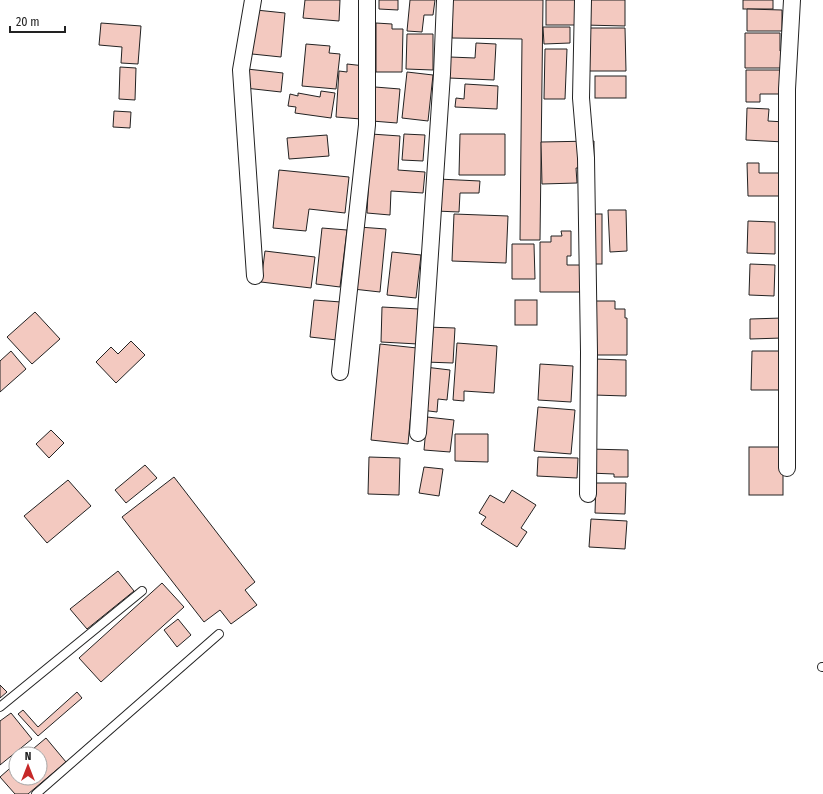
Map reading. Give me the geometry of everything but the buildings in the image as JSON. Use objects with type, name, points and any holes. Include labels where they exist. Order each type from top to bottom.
[{"type":"street","points":[[253,0],[241,70],[255,276]]},
{"type":"street","points":[[340,372],[367,125],[367,0]]},
{"type":"street","points":[[418,433],[442,74],[445,0]]},
{"type":"street","points":[[583,0],[582,98],[586,158],[589,352],[588,494]]},
{"type":"street","points":[[787,468],[787,90],[792,0]]},
{"type":"lane","points":[[0,707],[142,591]]},
{"type":"lane","points":[[36,794],[219,634]]}]
